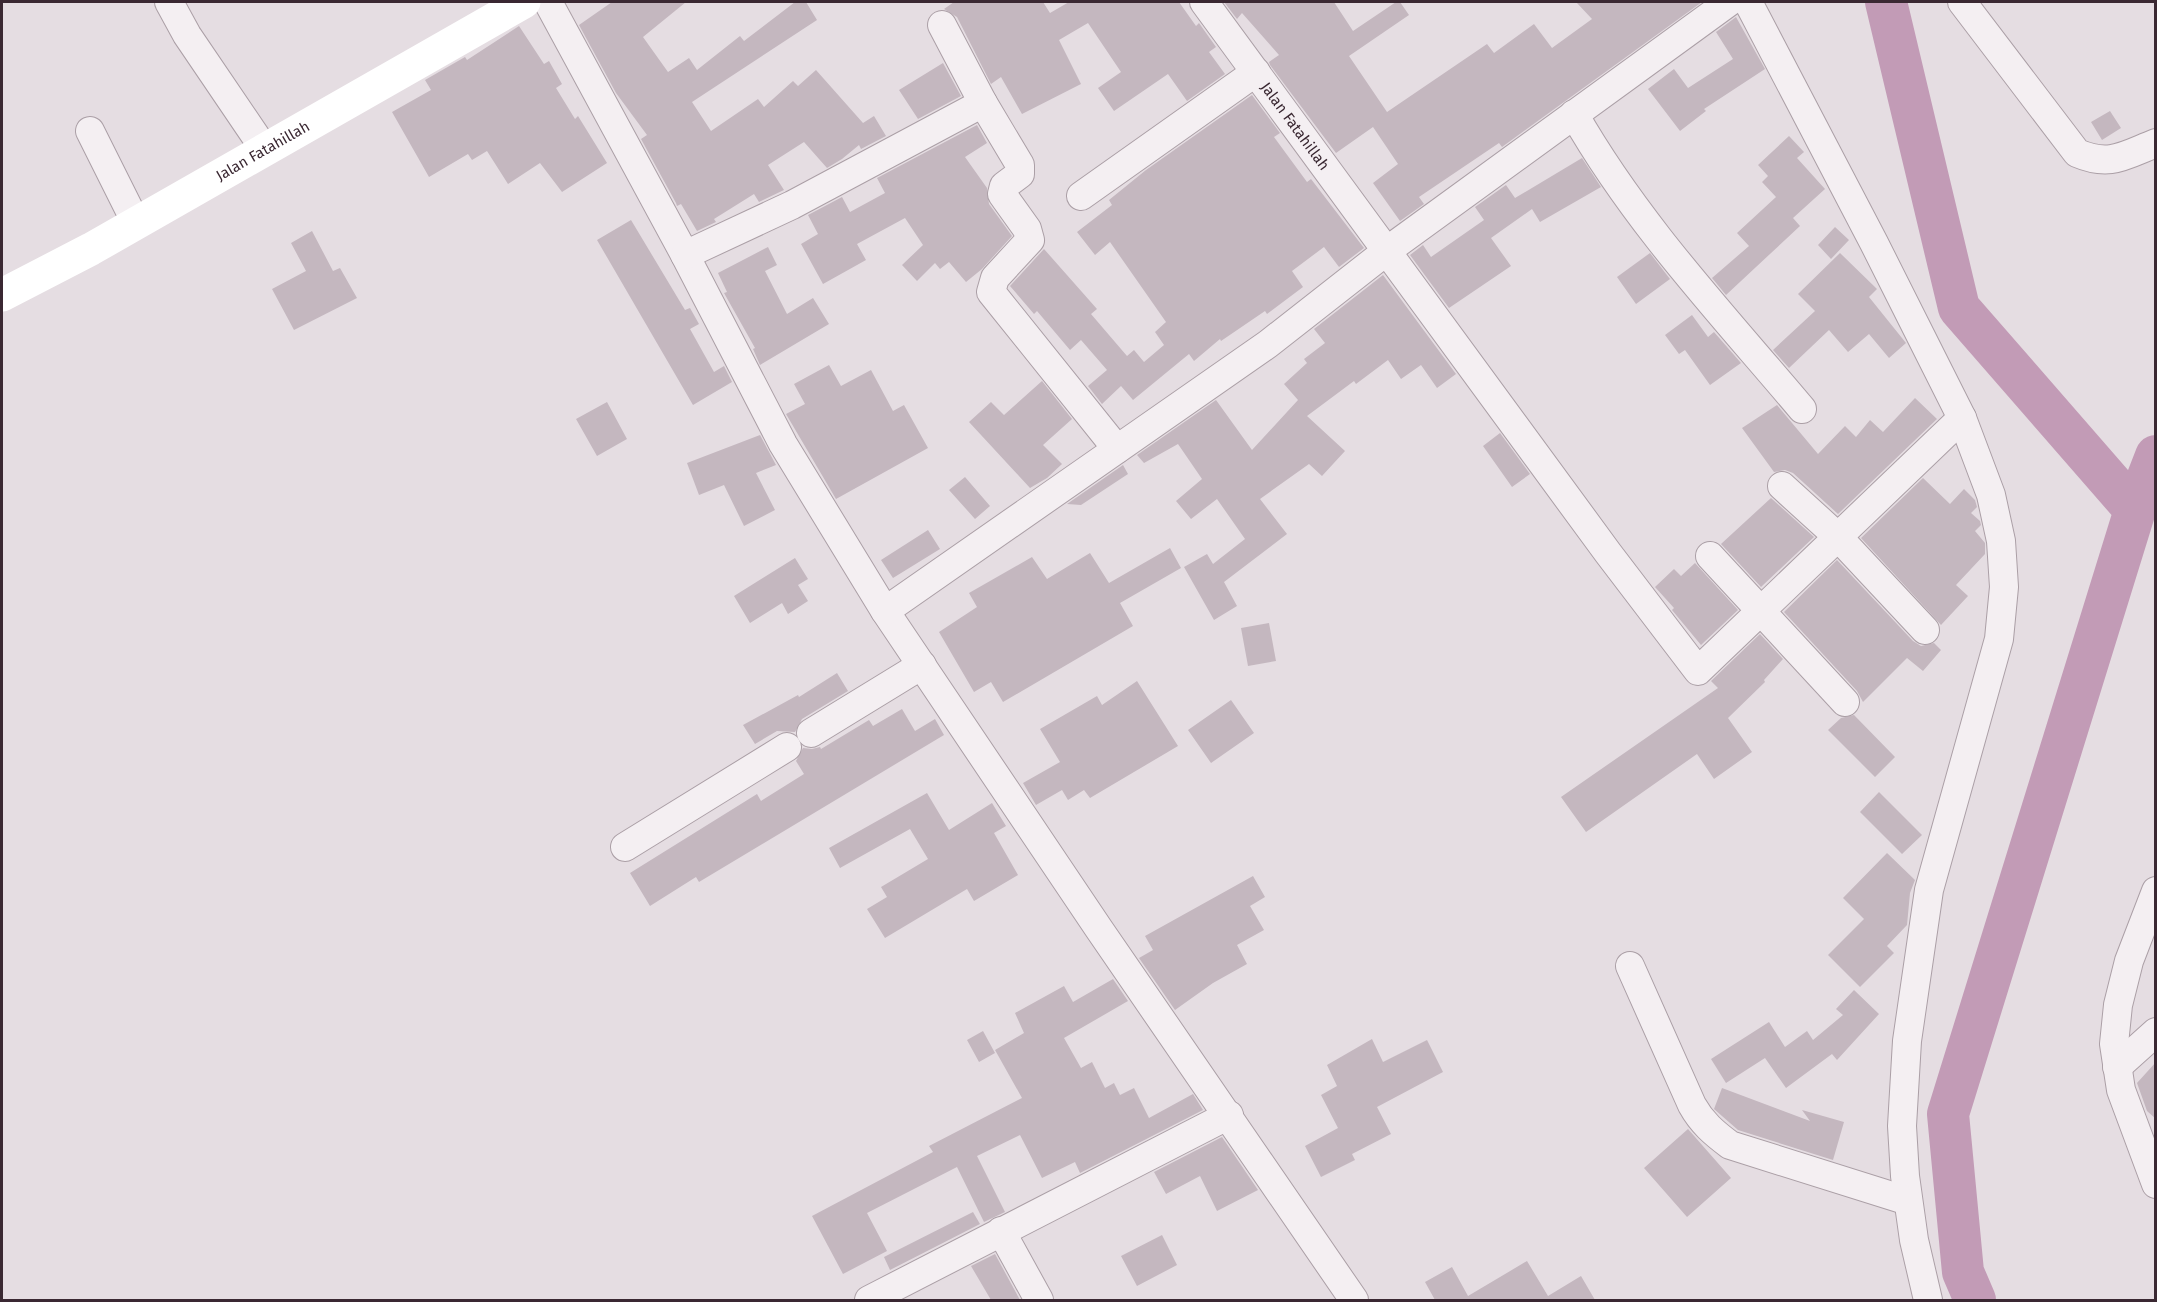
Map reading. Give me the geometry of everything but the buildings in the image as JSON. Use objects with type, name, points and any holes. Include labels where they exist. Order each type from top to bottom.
[{"type":"street","points":[[169,2],[187,35],[265,150]]},
{"type":"street","name":"Jalan Fatahillah","points":[[2,295],[136,223],[524,2]]},
{"type":"street","points":[[548,2],[685,255],[783,444],[885,611],[1099,929],[1354,1300]]},
{"type":"street","name":"Jalan Fatahillah","points":[[1203,2],[1388,250],[1608,553],[1698,671],[1761,614]]},
{"type":"street","points":[[885,611],[1268,344],[1388,250],[1729,2]]},
{"type":"street","points":[[1748,2],[1962,418],[1991,495],[2001,541],[2004,587],[2000,639],[1929,890],[1903,1082],[1902,1126],[1908,1201],[1928,1300]]},
{"type":"street","points":[[1962,2],[2076,153],[2096,160],[2114,159],[2156,143]]},
{"type":"street","points":[[942,25],[983,103],[1020,165],[1020,174],[1004,186],[1002,194],[1027,229],[1030,240],[995,278],[991,292],[1117,449]]},
{"type":"street","points":[[1081,196],[1256,72]]},
{"type":"street","points":[[685,255],[792,205],[983,103]]},
{"type":"street","points":[[1574,114],[1606,167],[1646,223],[1803,409]]},
{"type":"street","points":[[90,131],[136,223]]},
{"type":"street","points":[[1761,614],[1962,418]]},
{"type":"street","points":[[1782,486],[1838,537],[1925,630]]},
{"type":"street","points":[[1710,556],[1761,614],[1845,702]]},
{"type":"street","points":[[811,733],[922,665]]},
{"type":"street","points":[[626,847],[787,747]]},
{"type":"street","points":[[2155,1180],[2124,1100],[2114,1044],[2118,1005],[2129,960],[2156,891]]},
{"type":"street","points":[[1630,966],[1692,1105],[1701,1121],[1714,1133],[1730,1144],[1908,1201]]},
{"type":"street","points":[[2117,1067],[2156,1032]]},
{"type":"street","points":[[869,1300],[1229,1115]]},
{"type":"street","points":[[1001,1231],[1040,1300]]},
{"type":"waterway","points":[[1886,2],[1959,308],[2135,510]]},
{"type":"waterway","points":[[1975,1300],[1963,1272],[1948,1114],[2135,510],[2156,456]]}]
